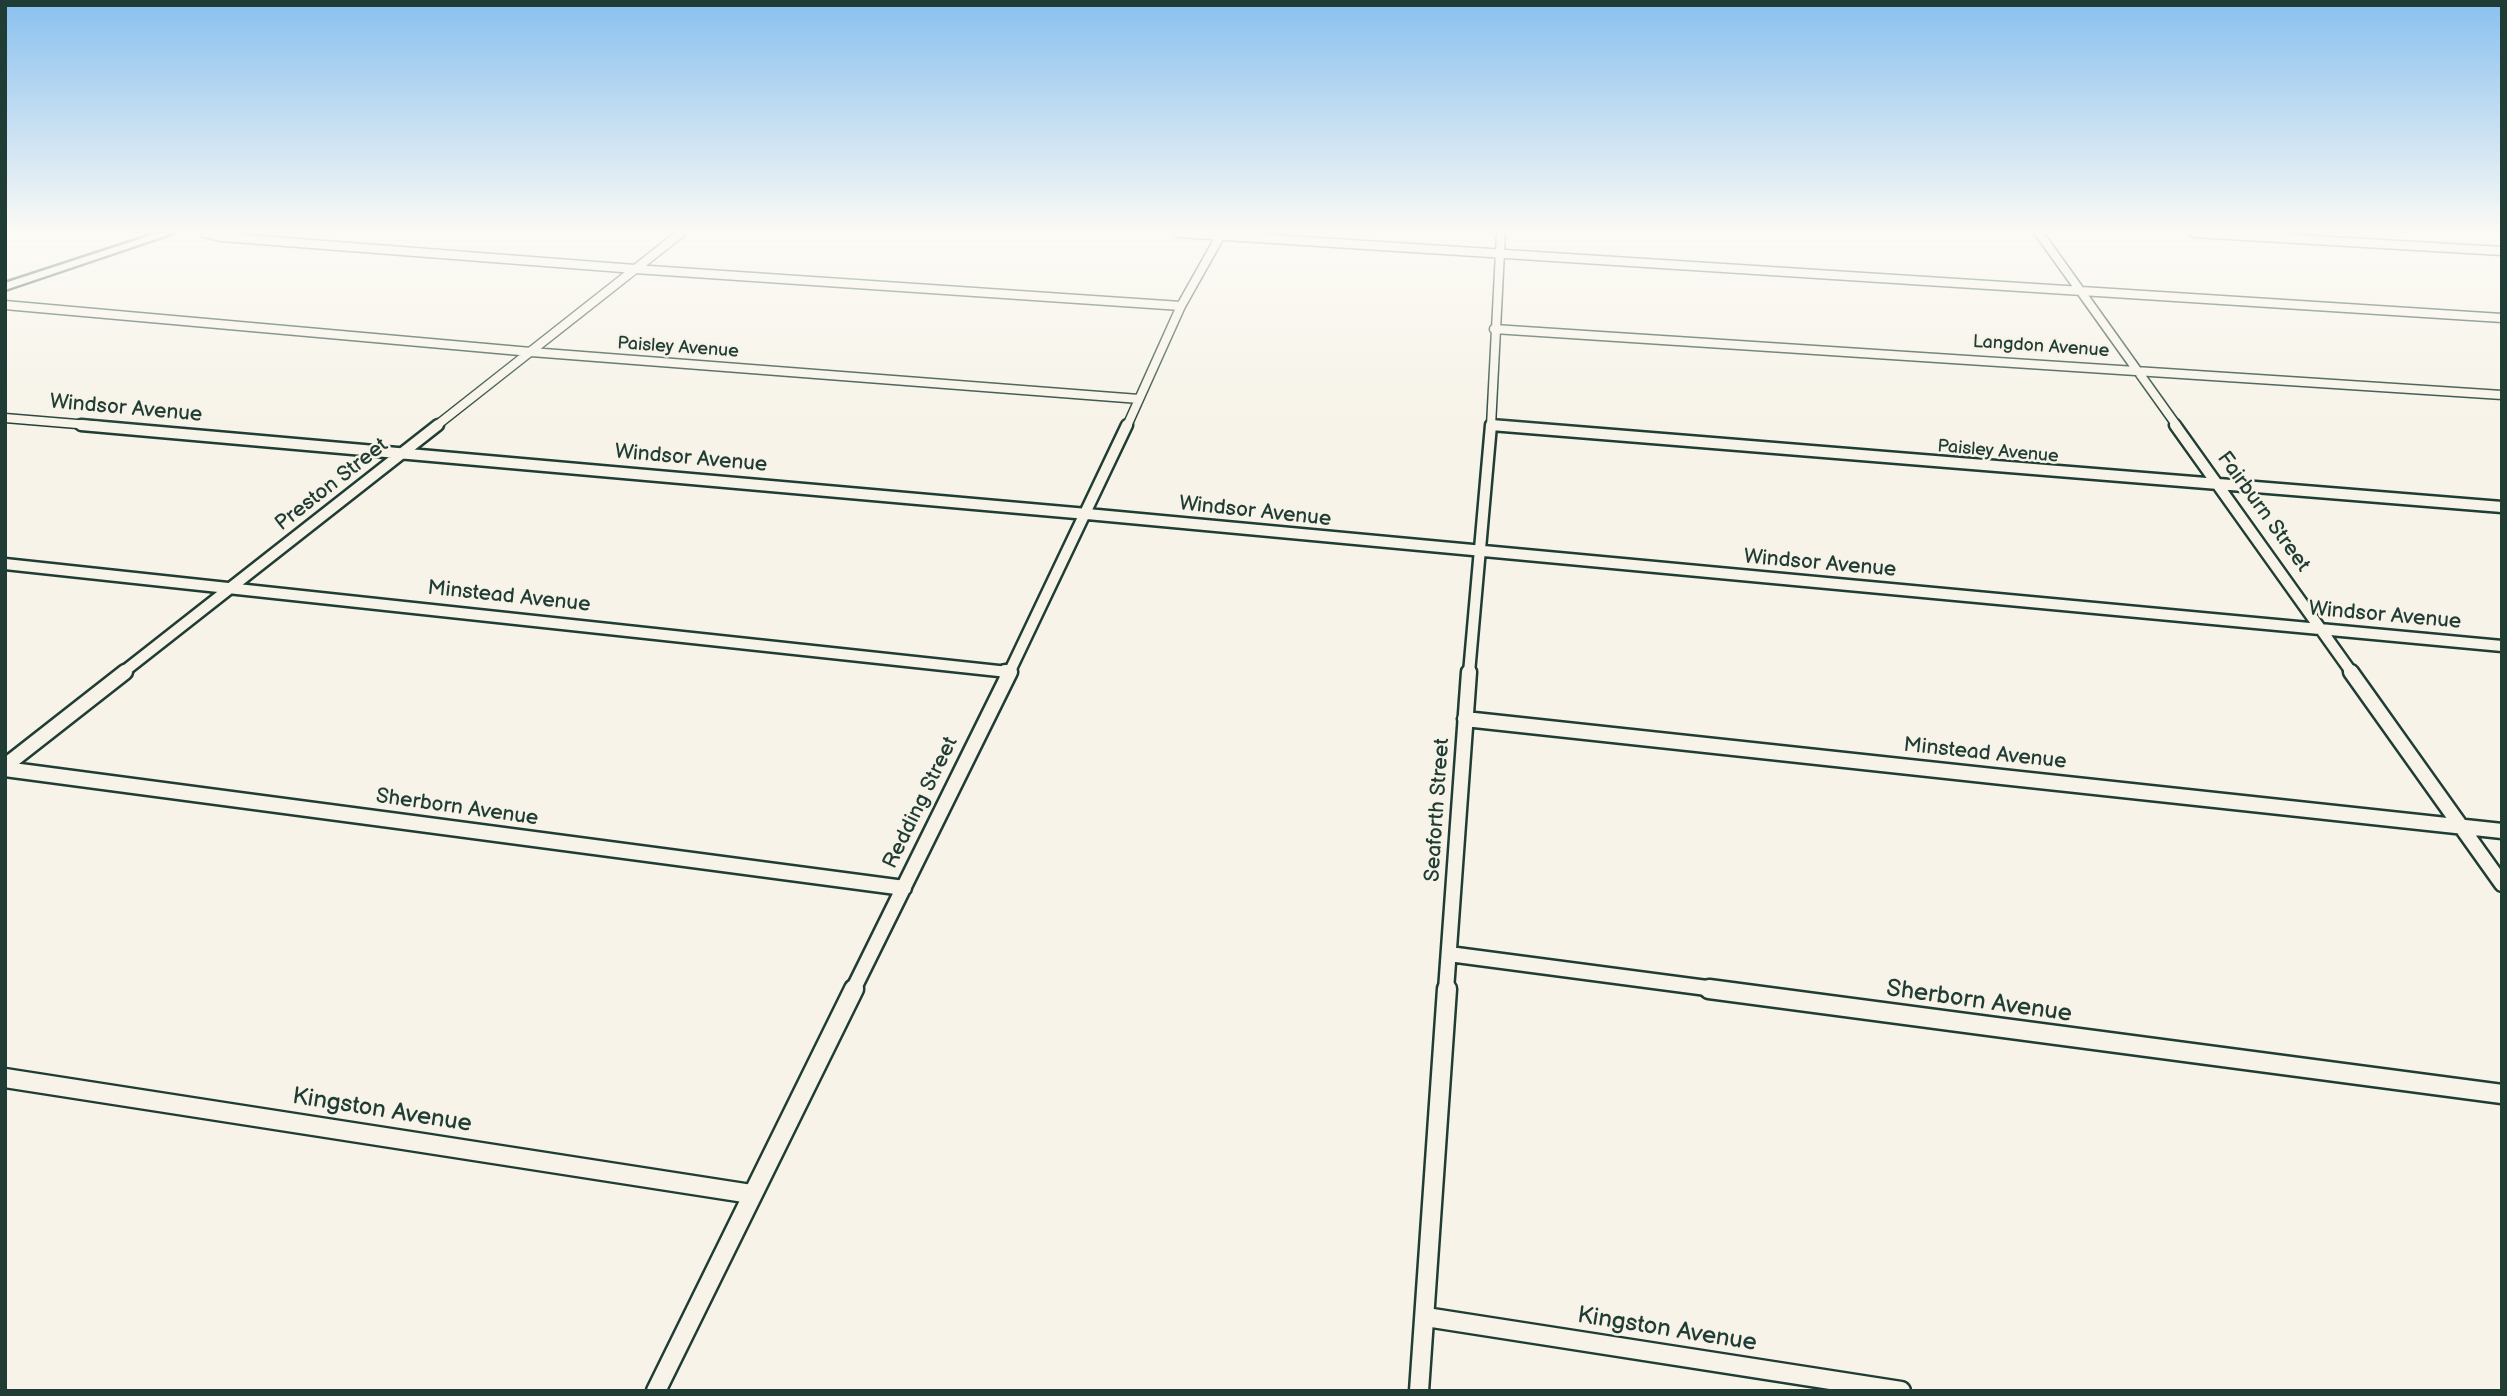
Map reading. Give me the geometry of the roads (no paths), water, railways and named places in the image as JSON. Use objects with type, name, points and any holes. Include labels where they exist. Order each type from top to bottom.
[{"type":"street","name":"Preston Street","points":[[5,767],[598,298]]},
{"type":"street","points":[[1065,298],[1181,306]]},
{"type":"street","name":"Redding Street","points":[[656,1391],[1087,514],[1185,298]]},
{"type":"street","name":"Seaforth Street","points":[[1419,1391],[1465,719],[1482,553],[1496,298]]},
{"type":"street","name":"Fairburn Street","points":[[2087,298],[2502,884]]},
{"type":"street","points":[[2182,298],[2502,318]]},
{"type":"street","name":"Paisley Avenue","points":[[5,305],[531,352],[1139,399]]},
{"type":"street","name":"Langdon Avenue","points":[[1494,329],[2502,395]]},
{"type":"street","name":"Windsor Avenue","points":[[5,418],[1087,514],[1482,553],[2502,646]]},
{"type":"street","name":"Paisley Avenue","points":[[1491,425],[2502,508]]},
{"type":"street","name":"Minstead Avenue","points":[[5,564],[1008,672]]},
{"type":"street","name":"Minstead Avenue","points":[[1465,719],[2502,831]]},
{"type":"street","name":"Sherborn Avenue","points":[[5,767],[904,888]]},
{"type":"street","name":"Sherborn Avenue","points":[[1449,954],[2502,1094]]},
{"type":"street","name":"Kingston Avenue","points":[[5,1078],[751,1194]]},
{"type":"street","name":"Kingston Avenue","points":[[1426,1317],[1901,1391]]}]
